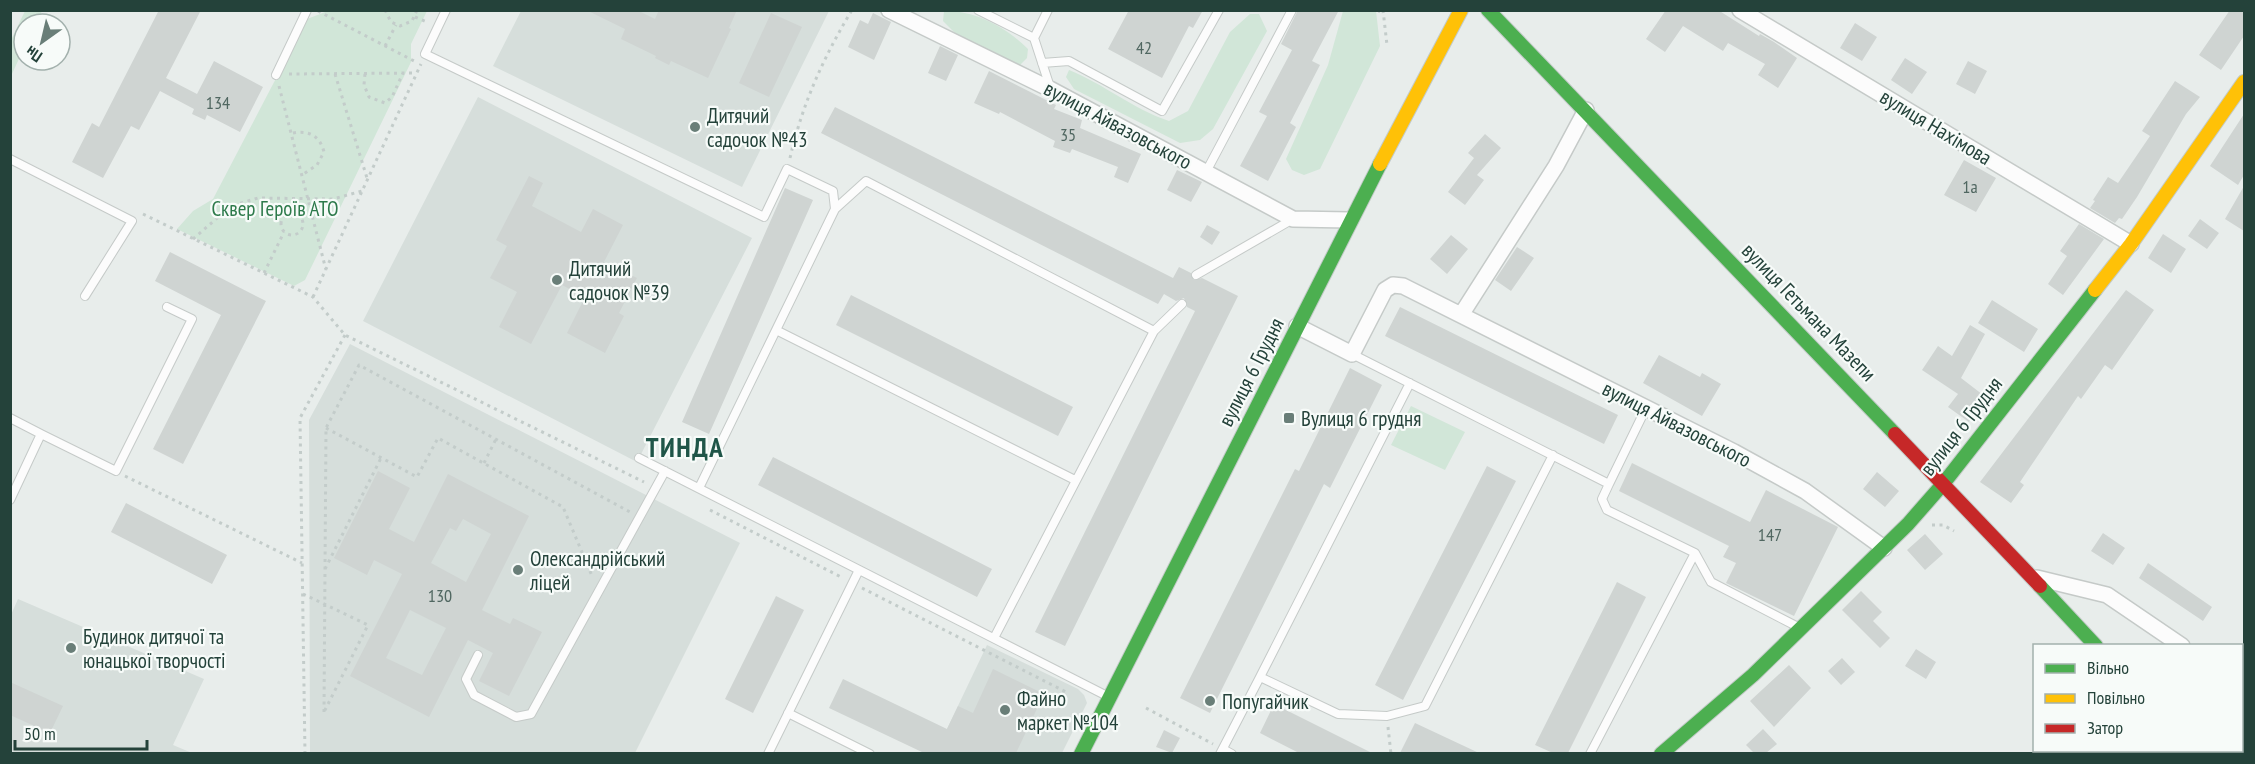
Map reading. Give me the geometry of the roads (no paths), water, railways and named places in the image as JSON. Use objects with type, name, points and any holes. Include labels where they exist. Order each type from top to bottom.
[{"type":"main road","name":"вулиця 6 Грудня","points":[[1081,753],[1111,698],[1350,220],[1461,10]]},
{"type":"main road","name":"вулиця Гетьмана Мазепи","points":[[1488,10],[2095,644]]},
{"type":"main road","name":"вулиця 6 Грудня","points":[[1661,753],[1753,675],[1884,548],[1943,484],[2131,244],[2244,82]]},
{"type":"street","name":"вулиця Айвазовського","points":[[889,10],[1050,89],[1293,219],[1350,220]]},
{"type":"street","name":"вулиця Нахімова","points":[[1740,10],[2131,244]]},
{"type":"street","points":[[1461,315],[1556,166],[1586,111]]},
{"type":"street","name":"вулиця Айвазовського","points":[[1352,354],[1385,290],[1393,285],[1403,286],[1805,491],[1884,548]]},
{"type":"street","points":[[1297,326],[1352,354]]},
{"type":"street","points":[[2032,577],[2107,595],[2180,644]]},
{"type":"lane","points":[[276,75],[307,10]]},
{"type":"lane","points":[[446,10],[425,54],[764,217],[787,169],[833,191],[835,209]]},
{"type":"lane","points":[[978,10],[1034,38]]},
{"type":"lane","points":[[1048,10],[1034,38],[1050,89]]},
{"type":"lane","points":[[1042,63],[1069,61],[1162,111],[1219,10]]},
{"type":"lane","points":[[1206,172],[1292,10]]},
{"type":"lane","points":[[10,159],[132,221],[85,296]]},
{"type":"lane","points":[[699,488],[835,209],[866,182],[1154,331]]},
{"type":"lane","points":[[1196,275],[1293,219]]},
{"type":"lane","points":[[994,638],[1154,331],[1182,304]]},
{"type":"lane","points":[[10,418],[116,471],[192,318],[167,307]]},
{"type":"lane","points":[[776,330],[1075,480]]},
{"type":"lane","points":[[1352,354],[1610,484]]},
{"type":"lane","points":[[1232,753],[1222,751],[1410,383]]},
{"type":"lane","points":[[1646,408],[1602,500],[1607,510],[1695,554],[1711,582],[1801,629]]},
{"type":"lane","points":[[10,500],[41,434]]},
{"type":"lane","points":[[1260,677],[1338,714],[1387,716],[1425,706],[1553,455]]},
{"type":"lane","points":[[639,458],[1111,698]]},
{"type":"lane","points":[[478,655],[466,679],[474,695],[516,717],[531,714],[665,471]]},
{"type":"lane","points":[[1590,753],[1695,554]]},
{"type":"lane","points":[[768,753],[859,570]]},
{"type":"lane","points":[[788,713],[870,753]]},
{"type":"place","name":"Дитячий садочок №43","points":[[695,127]]},
{"type":"place","name":"Дитячий садочок №39","points":[[557,280]]},
{"type":"place","name":"Вулиця 6 грудня","points":[[1289,418]]},
{"type":"place","name":"Олександрійський ліцей","points":[[518,570]]},
{"type":"place","name":"Будинок дитячої та юнацької творчості","points":[[71,648]]},
{"type":"place","name":"Попугайчик","points":[[1210,701]]},
{"type":"place","name":"Файно маркет №104","points":[[1005,710]]},
{"type":"district","name":"ТИНДА","points":[[685,447]]},
{"type":"park label","name":"Сквер Героїв АТО","points":[[275,208]]}]
